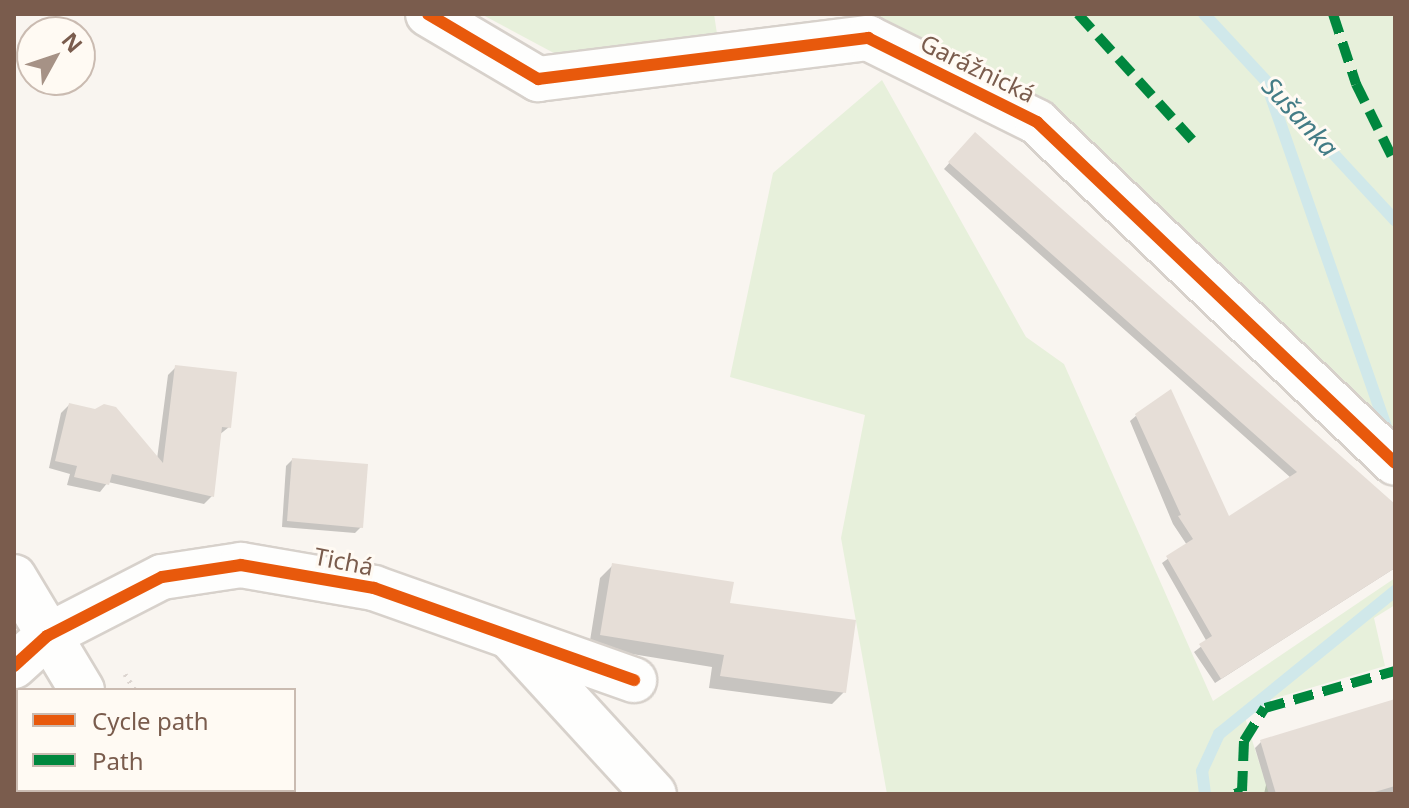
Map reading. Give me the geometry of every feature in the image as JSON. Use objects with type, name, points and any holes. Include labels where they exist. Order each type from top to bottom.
[{"type":"street","name":"Garážnická","points":[[428,14],[538,79],[868,38],[1037,122],[1395,463]]},
{"type":"street","name":"Tichá","points":[[14,666],[47,636],[162,577],[241,565],[374,588],[634,680]]},
{"type":"street","points":[[14,577],[81,688]]},
{"type":"street","points":[[508,634],[654,794]]},
{"type":"green space","points":[[481,14],[714,14],[719,47],[565,59]]},
{"type":"green space","points":[[862,14],[1395,14],[1395,434],[1055,123],[866,29]]},
{"type":"green space","points":[[882,80],[1026,337],[1064,364],[1213,701],[1395,578],[1395,605],[1374,618],[1385,666],[1242,708],[1269,794],[887,794],[841,538],[865,415],[730,377],[773,173]]},
{"type":"building","points":[[975,132],[1395,504],[1395,568],[1221,679],[1199,644],[1212,636],[1166,556],[1193,539],[1178,516],[1181,515],[1135,414],[1171,389],[1229,516],[1297,472],[948,162]]},
{"type":"building","points":[[175,365],[237,372],[231,428],[222,427],[214,497],[112,474],[109,485],[74,477],[77,466],[55,461],[69,403],[95,409],[104,404],[116,407],[163,463]]},
{"type":"building","points":[[292,458],[368,464],[363,528],[287,521]]},
{"type":"building","points":[[612,563],[734,582],[730,603],[856,620],[846,693],[720,676],[724,655],[600,635]]},
{"type":"building","points":[[1395,699],[1395,786],[1368,794],[1276,794],[1260,740]]},
{"type":"waterway","name":"Sušanka","points":[[1204,14],[1395,220]]},
{"type":"waterway","points":[[1267,85],[1388,432]]},
{"type":"waterway","points":[[1205,794],[1202,771],[1219,734],[1395,591]]},
{"type":"marked path","points":[[1078,14],[1195,143]]},
{"type":"marked path","points":[[1333,14],[1356,84],[1395,163]]},
{"type":"marked path","points":[[1235,794],[1242,791],[1244,741],[1265,708],[1395,671]]},
{"type":"cycle path","points":[[428,14],[538,79],[868,38],[1037,122],[1395,463]]},
{"type":"cycle path","points":[[14,666],[47,636],[162,577],[241,565],[374,588],[634,680]]}]
